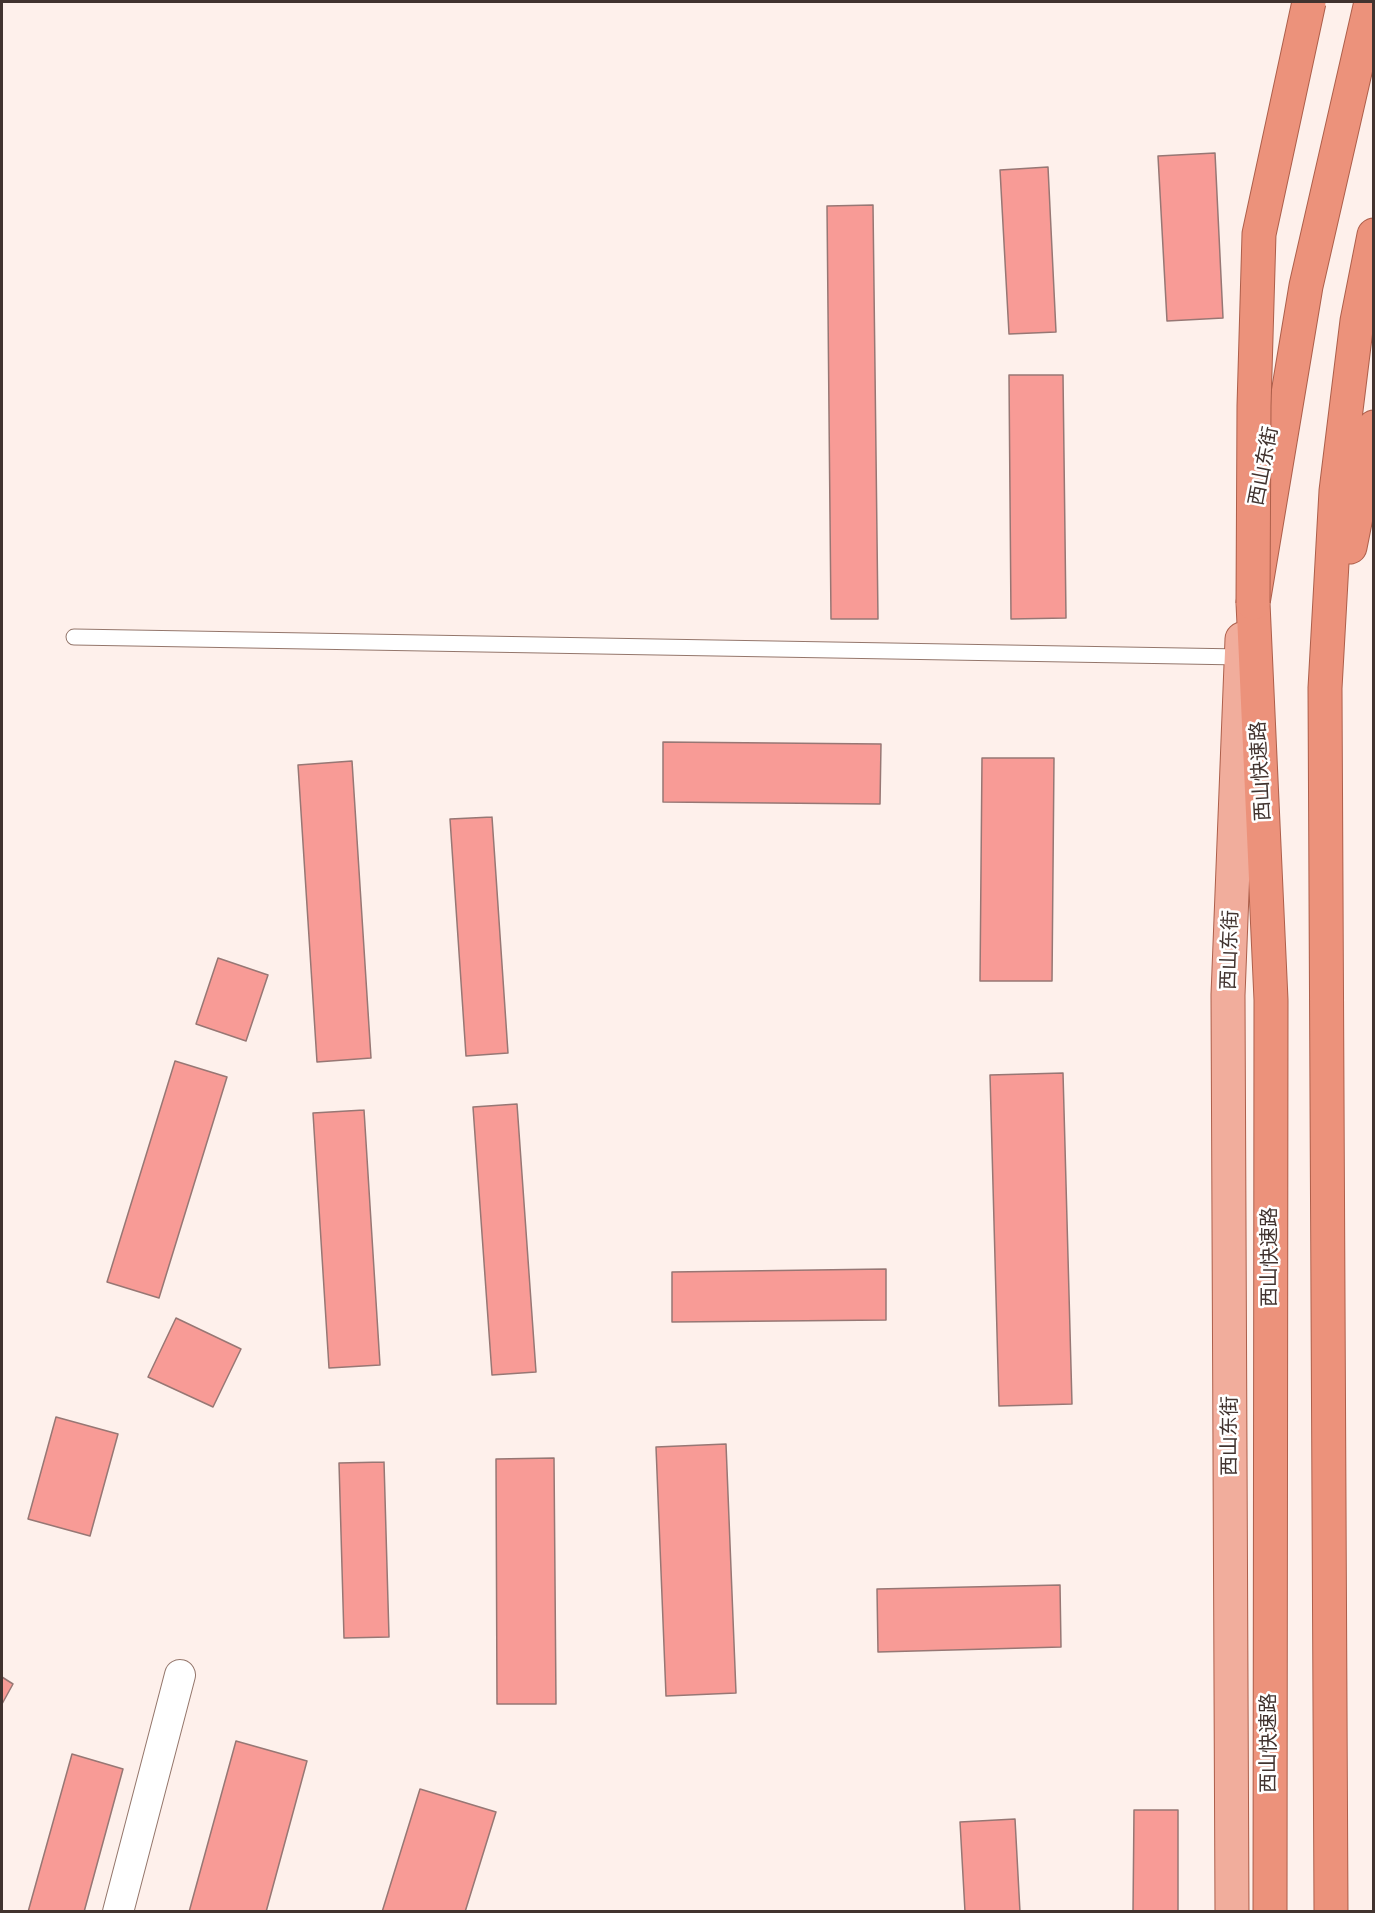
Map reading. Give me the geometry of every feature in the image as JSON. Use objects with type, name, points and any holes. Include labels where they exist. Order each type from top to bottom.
[{"type":"highway","points":[[1253,603],[1254,384],[1259,234],[1309,2]]},
{"type":"highway","points":[[1253,603],[1306,286],[1371,2]]},
{"type":"highway","points":[[1331,1911],[1325,688],[1336,491],[1357,321],[1374,235]]},
{"type":"highway","points":[[1325,688],[1374,427]]},
{"type":"highway","name":"西山快速路","points":[[1253,603],[1271,1000],[1270,1911]]},
{"type":"main road","name":"西山东街","points":[[1232,1911],[1228,995],[1241,657],[1248,551],[1313,212],[1365,2]]},
{"type":"street","points":[[118,1911],[180,1676]]},
{"type":"lane","points":[[74,637],[1241,657]]},
{"type":"building","points":[[1215,153],[1223,318],[1167,321],[1158,156]]},
{"type":"building","points":[[1048,167],[1056,332],[1009,334],[1000,170]]},
{"type":"building","points":[[873,205],[878,619],[831,619],[827,206]]},
{"type":"building","points":[[1009,375],[1063,375],[1066,618],[1011,619]]},
{"type":"building","points":[[663,742],[881,744],[880,804],[663,802]]},
{"type":"building","points":[[982,758],[1054,758],[1052,981],[980,981]]},
{"type":"building","points":[[352,761],[371,1058],[317,1062],[298,765]]},
{"type":"building","points":[[492,817],[508,1053],[466,1056],[450,819]]},
{"type":"building","points":[[218,958],[268,975],[246,1041],[196,1024]]},
{"type":"building","points":[[175,1061],[227,1077],[159,1298],[107,1282]]},
{"type":"building","points":[[1063,1073],[1072,1404],[999,1406],[990,1075]]},
{"type":"building","points":[[517,1104],[536,1372],[492,1375],[473,1107]]},
{"type":"building","points":[[364,1110],[380,1365],[329,1368],[313,1113]]},
{"type":"building","points":[[886,1269],[886,1320],[672,1322],[672,1272]]},
{"type":"building","points":[[176,1318],[241,1349],[213,1407],[148,1377]]},
{"type":"building","points":[[56,1417],[118,1434],[90,1536],[28,1519]]},
{"type":"building","points":[[726,1444],[736,1693],[666,1696],[656,1447]]},
{"type":"building","points":[[554,1458],[556,1704],[497,1704],[496,1459]]},
{"type":"building","points":[[384,1462],[389,1637],[344,1638],[339,1463]]},
{"type":"building","points":[[1060,1585],[1061,1647],[878,1652],[877,1589]]},
{"type":"building","points":[[2,1677],[13,1684],[2,1704]]},
{"type":"building","points":[[236,1741],[307,1761],[266,1912],[189,1912]]},
{"type":"building","points":[[72,1754],[123,1769],[84,1912],[28,1912]]},
{"type":"building","points":[[420,1789],[496,1812],[465,1912],[382,1912]]},
{"type":"building","points":[[1134,1810],[1178,1810],[1178,1912],[1133,1912]]},
{"type":"building","points":[[1015,1819],[1020,1912],[965,1912],[960,1822]]}]
